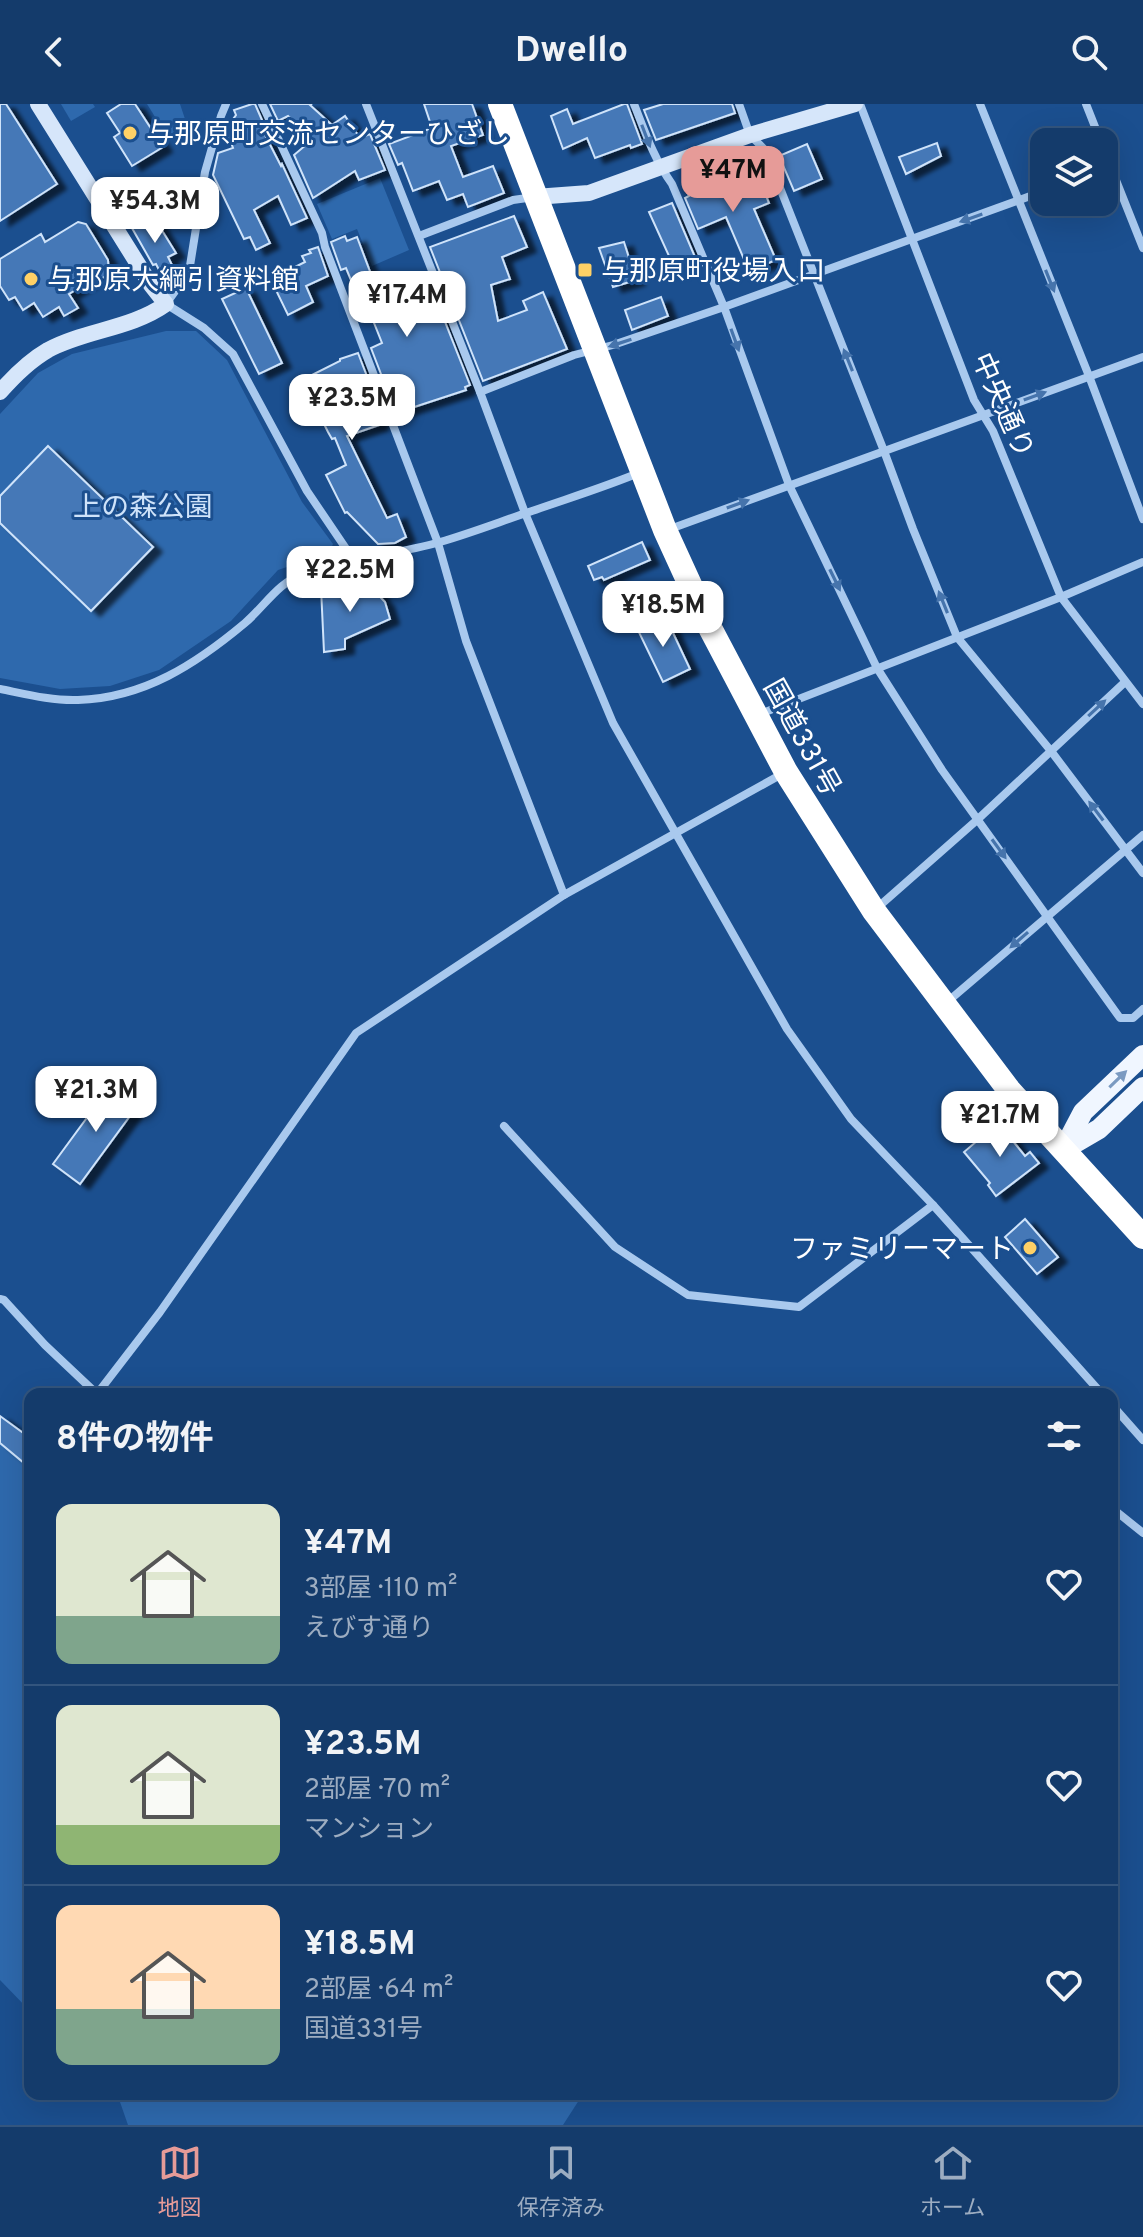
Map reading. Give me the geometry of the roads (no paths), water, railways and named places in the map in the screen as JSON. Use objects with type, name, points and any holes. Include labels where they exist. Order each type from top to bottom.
[{"type":"highway","name":"国道331号","points":[[500,104],[665,530],[708,624],[786,772],[874,911],[943,1005],[1009,1090],[1143,1237]]},
{"type":"main road","points":[[1063,1150],[1083,1112],[1143,1055]]},
{"type":"main road","points":[[1063,1150],[1099,1129],[1143,1087]]},
{"type":"street","points":[[38,104],[151,285],[166,304],[204,328],[233,354],[307,491],[353,559]]},
{"type":"street","points":[[0,392],[28,364],[48,350],[138,319],[166,304],[189,272],[205,172],[226,104]]},
{"type":"street","points":[[262,104],[322,233],[438,543],[466,641],[564,895]]},
{"type":"street","points":[[366,104],[525,513],[613,723],[787,1029],[851,1119],[933,1205],[1097,1388]]},
{"type":"street","points":[[634,104],[724,307],[789,485],[877,668],[942,770],[1120,1018],[1133,1018],[1143,1009]]},
{"type":"street","points":[[739,104],[750,135],[765,150],[957,637],[1051,751],[1143,873]]},
{"type":"street","points":[[419,236],[513,200],[589,193],[750,135],[858,104]]},
{"type":"street","name":"中央通り","points":[[858,104],[974,400],[993,431],[1061,597],[1143,704]]},
{"type":"street","points":[[980,104],[1143,519]]},
{"type":"street","points":[[1086,104],[1095,128]]},
{"type":"street","points":[[1118,192],[1143,248]]},
{"type":"street","points":[[480,392],[574,355],[724,307],[1030,196]]},
{"type":"street","points":[[665,530],[1143,357]]},
{"type":"street","points":[[0,689],[75,700],[115,697],[166,678],[193,663],[249,619],[285,583],[303,573],[353,559],[438,543],[642,472]]},
{"type":"street","points":[[756,716],[1143,562]]},
{"type":"street","points":[[874,911],[1125,682]]},
{"type":"street","points":[[102,1388],[160,1312],[356,1033],[564,895],[786,772]]},
{"type":"street","points":[[943,1005],[1143,835]]},
{"type":"street","points":[[504,1126],[615,1247],[688,1295],[799,1307],[933,1205]]},
{"type":"street","points":[[0,1299],[91,1388]]},
{"type":"street","points":[[1118,1412],[1143,1440]]},
{"type":"street","points":[[1118,1513],[1143,1533]]},
{"type":"place","name":"与那原町交流センターひざし","points":[[130,133]]},
{"type":"place","name":"与那原町役場入口","points":[[585,270]]},
{"type":"place","name":"与那原大綱引資料館","points":[[31,279]]},
{"type":"place","name":"ファミリーマート","points":[[1030,1248]]},
{"type":"park label","name":"上の森公園","points":[[143,506]]}]
